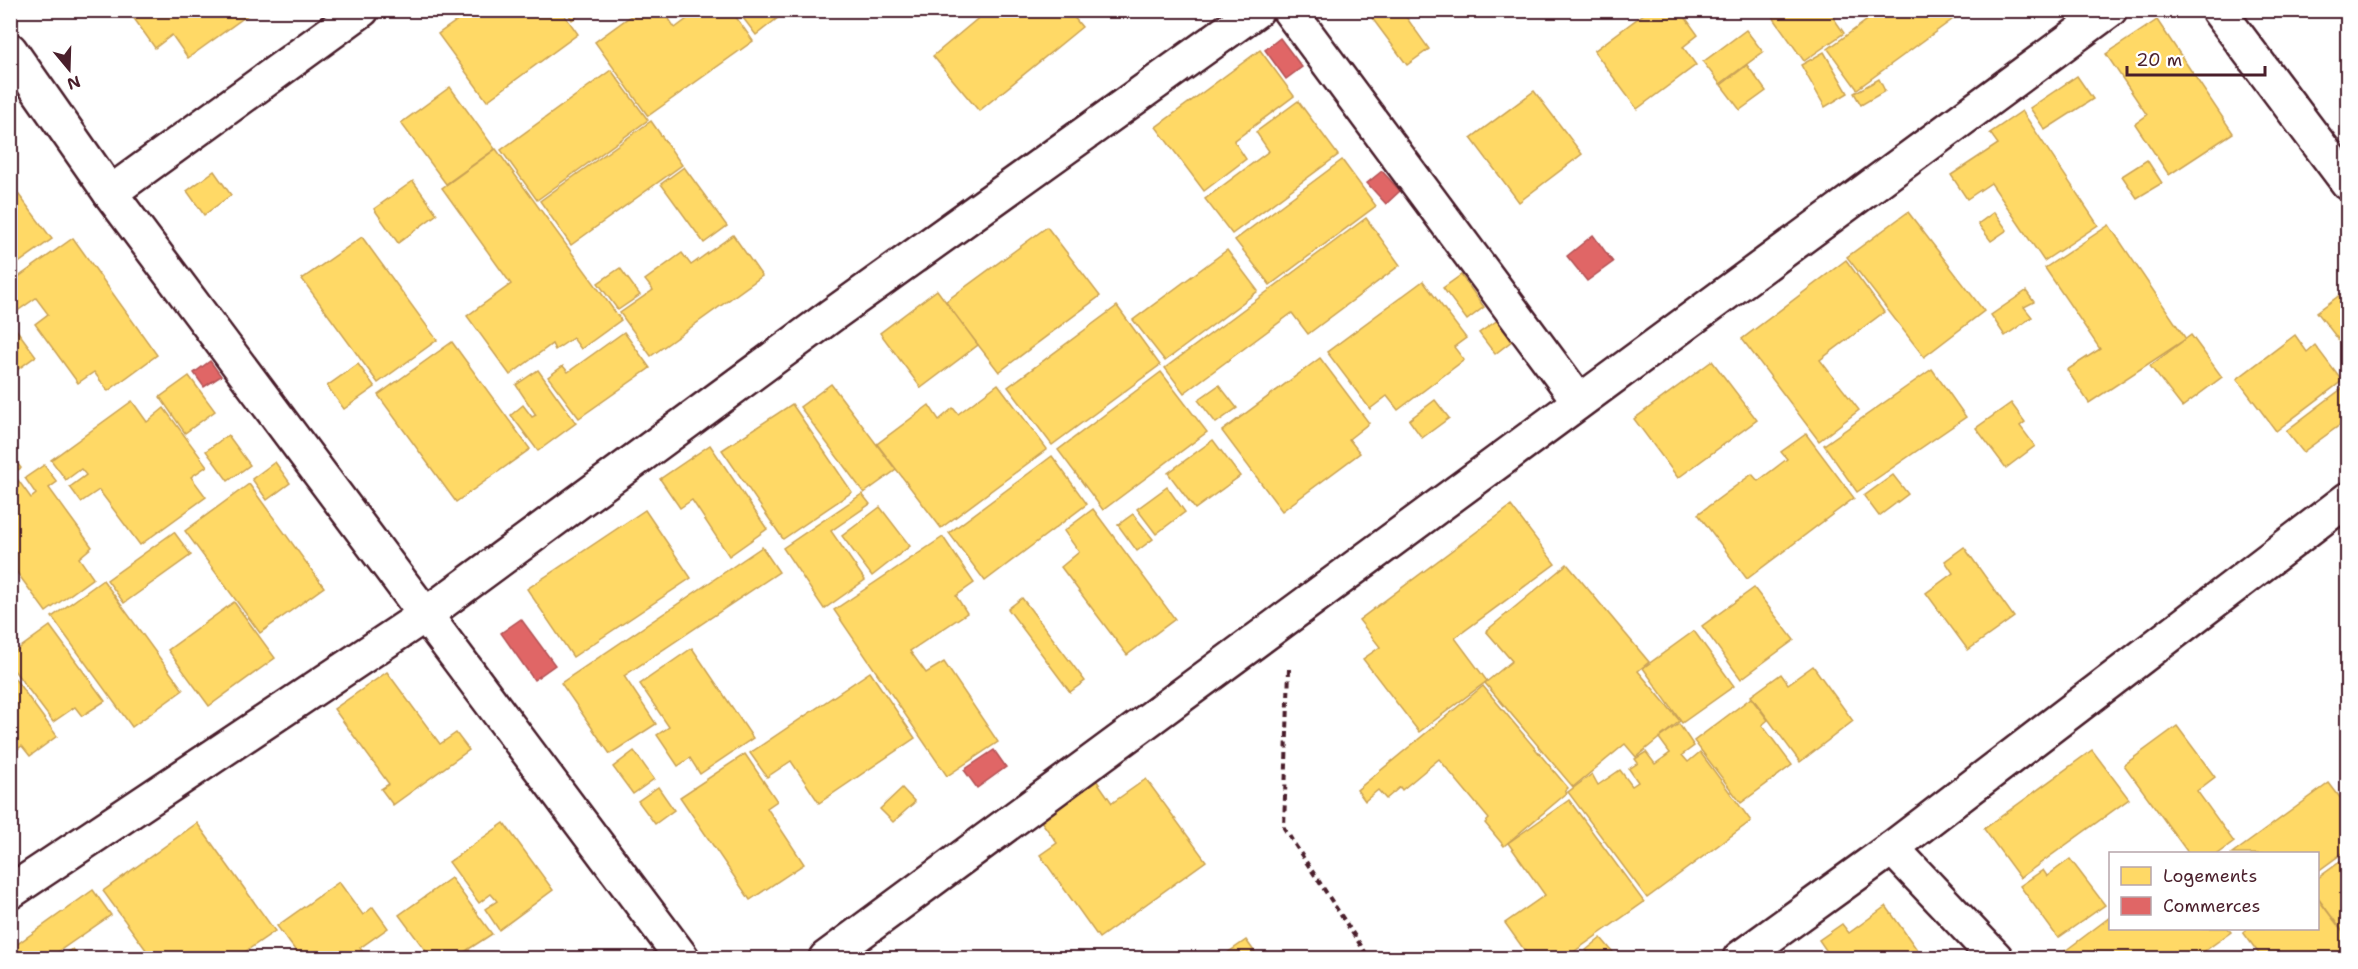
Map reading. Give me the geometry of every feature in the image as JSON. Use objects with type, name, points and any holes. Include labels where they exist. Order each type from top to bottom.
[{"type":"street","points":[[110,193],[362,10]]},
{"type":"street","points":[[10,892],[425,615],[832,315],[1257,10]]},
{"type":"street","points":[[1289,10],[1579,401]]},
{"type":"street","points":[[826,958],[2109,10]]},
{"type":"street","points":[[2218,10],[2348,183]]},
{"type":"street","points":[[10,50],[110,193],[682,958]]},
{"type":"street","points":[[1740,958],[1892,848],[2348,499]]},
{"type":"street","points":[[1892,848],[1996,958]]},
{"type":"path","points":[[1292,614],[1286,725],[1284,828],[1369,958]]},
{"type":"building: Logements","points":[[128,10],[246,10],[249,14],[188,58],[172,35],[155,48]]},
{"type":"building: Logements","points":[[472,10],[561,10],[578,34],[487,101],[438,34]]},
{"type":"building: Logements","points":[[566,10],[586,10],[572,20]]},
{"type":"building: Logements","points":[[639,10],[663,10],[675,28],[699,10],[731,10],[753,41],[648,116],[595,42]]},
{"type":"building: Logements","points":[[737,10],[788,10],[756,35]]},
{"type":"building: Logements","points":[[988,10],[1068,10],[1082,27],[979,111],[933,56]]},
{"type":"building: Logements","points":[[1366,10],[1415,10],[1406,17],[1429,49],[1407,65]]},
{"type":"building: Logements","points":[[1649,10],[1680,10],[1698,35],[1683,47],[1696,65],[1637,109],[1594,51]]},
{"type":"building: Logements","points":[[1768,10],[1828,10],[1844,33],[1804,61]]},
{"type":"building: Logements","points":[[1881,10],[1958,10],[1960,14],[1857,89],[1828,49]]},
{"type":"building: Logements","points":[[2157,20],[2233,133],[2169,175],[2135,124],[2147,115],[2106,54]]},
{"type":"building: Logements","points":[[1746,30],[1763,52],[1720,84],[1703,62]]},
{"type":"building: Logements","points":[[1260,50],[1294,96],[1234,141],[1246,159],[1204,191],[1156,127]]},
{"type":"building: Logements","points":[[1824,52],[1848,93],[1825,107],[1801,65]]},
{"type":"building: Logements","points":[[1747,65],[1766,91],[1740,110],[1721,85]]},
{"type":"building: Logements","points":[[611,70],[648,120],[537,200],[501,150]]},
{"type":"building: Logements","points":[[2077,76],[2093,99],[2045,130],[2030,108]]},
{"type":"building: Logements","points":[[1879,79],[1885,91],[1861,105],[1854,93]]},
{"type":"building: Logements","points":[[450,87],[495,149],[446,184],[401,123]]},
{"type":"building: Logements","points":[[1534,91],[1582,154],[1519,202],[1471,138]]},
{"type":"building: Logements","points":[[1298,101],[1338,155],[1232,234],[1205,199],[1269,151],[1256,132]]},
{"type":"building: Logements","points":[[2022,111],[2098,225],[2044,261],[1991,183],[1967,199],[1951,175],[1998,144],[1990,133]]},
{"type":"building: Logements","points":[[651,121],[682,165],[571,245],[540,201]]},
{"type":"building: Logements","points":[[496,149],[621,320],[581,349],[573,338],[555,350],[552,344],[510,375],[467,316],[511,284],[442,188]]},
{"type":"building: Logements","points":[[1342,160],[1376,206],[1270,285],[1235,240]]},
{"type":"building: Logements","points":[[2147,160],[2162,183],[2137,198],[2122,176]]},
{"type":"building: Logements","points":[[684,167],[727,226],[704,243],[661,184]]},
{"type":"building: Logements","points":[[214,171],[231,195],[204,215],[187,191]]},
{"type":"building: Logements","points":[[413,181],[437,214],[398,243],[374,209]]},
{"type":"building: Logements","points":[[10,183],[52,239],[10,269]]},
{"type":"building: Logements","points":[[1908,212],[1984,311],[1924,357],[1847,257]]},
{"type":"building: Logements","points":[[1994,212],[2007,230],[1991,241],[1978,224]]},
{"type":"building: Logements","points":[[1366,218],[1400,265],[1308,334],[1292,313],[1184,393],[1165,368]]},
{"type":"building: Logements","points":[[2109,225],[2186,339],[2089,403],[2067,370],[2100,349],[2045,268]]},
{"type":"building: Logements","points":[[1047,227],[1100,296],[999,372],[945,302]]},
{"type":"building: Logements","points":[[733,235],[762,276],[651,356],[620,313],[653,290],[645,280],[682,253],[691,265]]},
{"type":"building: Logements","points":[[362,237],[437,340],[378,383],[302,279]]},
{"type":"building: Logements","points":[[73,238],[157,355],[108,391],[94,372],[78,383],[35,324],[48,314],[36,298],[10,316],[10,283]]},
{"type":"building: Logements","points":[[1227,250],[1258,291],[1165,361],[1133,320]]},
{"type":"building: Logements","points":[[1846,260],[1884,312],[1820,360],[1859,410],[1819,441],[1742,339]]},
{"type":"building: Logements","points":[[620,268],[640,295],[618,310],[598,283]]},
{"type":"building: Logements","points":[[1461,275],[1484,307],[1467,320],[1443,288]]},
{"type":"building: Logements","points":[[1423,281],[1466,338],[1454,347],[1464,360],[1398,410],[1387,396],[1370,409],[1327,352]]},
{"type":"building: Logements","points":[[2348,289],[2348,352],[2317,312]]},
{"type":"building: Logements","points":[[937,290],[978,345],[921,388],[880,333]]},
{"type":"building: Logements","points":[[2026,291],[2034,302],[2024,307],[2032,317],[2005,336],[1991,315]]},
{"type":"building: Logements","points":[[1117,306],[1160,365],[1052,445],[1008,387]]},
{"type":"building: Logements","points":[[1498,320],[1513,340],[1495,354],[1479,333]]},
{"type":"building: Logements","points":[[10,321],[36,356],[10,375]]},
{"type":"building: Logements","points":[[624,332],[650,368],[579,418],[548,377],[563,366],[568,372]]},
{"type":"building: Logements","points":[[2191,335],[2222,377],[2182,407],[2150,366]]},
{"type":"building: Logements","points":[[2295,335],[2307,352],[2315,345],[2342,381],[2276,431],[2237,379]]},
{"type":"building: Logements","points":[[452,342],[530,449],[456,502],[378,395]]},
{"type":"building: Logements","points":[[1320,358],[1369,423],[1349,439],[1360,453],[1282,511],[1222,431]]},
{"type":"building: Logements","points":[[1712,361],[1757,420],[1678,478],[1634,419]]},
{"type":"building: Logements","points":[[358,364],[375,387],[344,409],[327,386]]},
{"type":"building: Logements","points":[[1932,369],[1966,417],[1857,492],[1824,445]]},
{"type":"building: Logements","points":[[538,370],[576,423],[538,451],[511,415],[523,405],[532,417],[536,415],[516,385]]},
{"type":"building: Logements","points":[[1161,372],[1207,432],[1103,510],[1058,450]]},
{"type":"building: Logements","points":[[189,376],[215,411],[185,433],[160,397]]},
{"type":"building: Logements","points":[[831,384],[896,470],[864,493],[800,407]]},
{"type":"building: Logements","points":[[998,384],[1047,449],[941,528],[877,444],[929,405],[939,420],[953,408],[958,414]]},
{"type":"building: Logements","points":[[2348,384],[2348,419],[2303,452],[2286,431]]},
{"type":"building: Logements","points":[[1219,385],[1237,408],[1216,423],[1198,400]]},
{"type":"building: Logements","points":[[1435,400],[1449,418],[1422,438],[1409,420]]},
{"type":"building: Logements","points":[[132,401],[147,422],[164,408],[207,466],[191,477],[206,497],[140,545],[99,490],[81,502],[70,487],[86,475],[81,469],[66,480],[51,460]]},
{"type":"building: Logements","points":[[2011,403],[2025,422],[2020,426],[2035,446],[2006,468],[1976,428]]},
{"type":"building: Logements","points":[[792,404],[852,492],[783,539],[722,450]]},
{"type":"building: Logements","points":[[1806,434],[1854,498],[1747,579],[1698,514],[1752,474],[1758,481],[1787,459],[1781,452]]},
{"type":"building: Logements","points":[[228,435],[250,465],[228,481],[206,451]]},
{"type":"building: Logements","points":[[1213,440],[1240,476],[1195,509],[1168,473]]},
{"type":"building: Logements","points":[[710,445],[767,529],[729,556],[692,500],[680,508],[660,479]]},
{"type":"building: Logements","points":[[10,454],[21,468],[10,475]]},
{"type":"building: Logements","points":[[1052,456],[1087,504],[985,581],[949,533]]},
{"type":"building: Logements","points":[[275,462],[290,483],[267,500],[252,479]]},
{"type":"building: Logements","points":[[44,465],[57,482],[49,488],[92,547],[79,558],[93,578],[46,612],[10,563],[10,486],[18,480],[31,498],[36,494],[25,478]]},
{"type":"building: Logements","points":[[1893,475],[1908,494],[1879,516],[1864,496]]},
{"type":"building: Logements","points":[[249,484],[324,587],[260,633],[185,531]]},
{"type":"building: Logements","points":[[1167,487],[1185,512],[1156,534],[1137,509]]},
{"type":"building: Logements","points":[[862,494],[870,504],[831,531],[865,580],[824,609],[783,548]]},
{"type":"building: Logements","points":[[1511,506],[1555,564],[1455,638],[1487,681],[1419,732],[1363,659],[1380,647],[1359,620]]},
{"type":"building: Logements","points":[[880,507],[910,546],[872,576],[842,536]]},
{"type":"building: Logements","points":[[1093,509],[1175,619],[1127,655],[1061,567],[1079,552],[1064,531]]},
{"type":"building: Logements","points":[[645,510],[691,578],[573,657],[527,589]]},
{"type":"building: Logements","points":[[1133,514],[1153,539],[1137,551],[1118,525]]},
{"type":"building: Logements","points":[[174,532],[191,555],[124,603],[107,580]]},
{"type":"building: Logements","points":[[943,537],[974,583],[956,596],[967,613],[910,651],[926,673],[944,662],[998,742],[947,776],[834,610]]},
{"type":"building: Logements","points":[[762,547],[779,572],[624,676],[656,724],[610,754],[561,683]]},
{"type":"building: Logements","points":[[1964,547],[2014,617],[1968,650],[1926,593],[1953,573],[1945,561]]},
{"type":"building: Logements","points":[[1567,564],[1649,662],[1638,671],[1680,721],[1636,757],[1625,744],[1573,787],[1485,683],[1512,661],[1486,631]]},
{"type":"building: Logements","points":[[103,580],[183,690],[132,727],[52,617]]},
{"type":"building: Logements","points":[[1754,588],[1794,640],[1741,679],[1702,626]]},
{"type":"building: Logements","points":[[1022,598],[1085,681],[1070,692],[1008,609]]},
{"type":"building: Logements","points":[[234,602],[275,658],[209,706],[168,650]]},
{"type":"building: Logements","points":[[50,626],[105,701],[82,716],[75,707],[53,722],[10,665],[10,655]]},
{"type":"building: Logements","points":[[1694,631],[1734,686],[1682,723],[1643,668]]},
{"type":"building: Logements","points":[[692,648],[753,738],[700,774],[690,758],[678,766],[657,735],[669,727],[640,684]]},
{"type":"building: Logements","points":[[1813,666],[1853,721],[1800,762],[1751,696],[1781,674],[1788,684]]},
{"type":"building: Logements","points":[[10,672],[57,736],[30,756],[22,746],[10,754]]},
{"type":"building: Logements","points":[[387,672],[440,744],[456,733],[469,750],[393,805],[381,789],[389,784],[334,709]]},
{"type":"building: Logements","points":[[870,672],[915,738],[819,803],[791,761],[767,777],[750,753]]},
{"type":"building: Logements","points":[[1483,686],[1568,788],[1565,791],[1567,793],[1504,846],[1485,823],[1489,819],[1439,759],[1402,790],[1400,787],[1386,799],[1378,790],[1365,801],[1357,790]]},
{"type":"building: Logements","points":[[1751,698],[1768,720],[1762,725],[1792,765],[1741,803],[1694,741]]},
{"type":"building: Logements","points":[[1679,724],[1694,746],[1682,755],[1688,762],[1700,752],[1751,821],[1647,898],[1568,792],[1592,774],[1598,785],[1620,770],[1632,786],[1638,782],[1629,769],[1638,763],[1635,759],[1646,752],[1655,764],[1670,753],[1659,738]]},
{"type":"building: Logements","points":[[2177,726],[2215,777],[2197,791],[2234,842],[2221,852],[2188,852],[2124,765]]},
{"type":"building: Logements","points":[[2092,750],[2129,799],[2020,878],[1984,829]]},
{"type":"building: Logements","points":[[634,751],[654,779],[633,794],[613,767]]},
{"type":"building: Logements","points":[[745,754],[777,801],[767,808],[804,864],[750,900],[680,797]]},
{"type":"building: Logements","points":[[1094,777],[1112,803],[1146,779],[1206,861],[1099,938],[1040,855],[1057,843],[1038,817]]},
{"type":"building: Logements","points":[[2329,783],[2348,808],[2348,849],[2319,870],[2319,852],[2235,852]]},
{"type":"building: Logements","points":[[658,787],[674,810],[655,824],[638,801]]},
{"type":"building: Logements","points":[[902,788],[915,802],[893,822],[880,809]]},
{"type":"building: Logements","points":[[1569,800],[1644,902],[1565,958],[1530,958],[1505,923],[1545,895],[1508,843]]},
{"type":"building: Logements","points":[[197,823],[275,931],[236,958],[152,958],[103,891]]},
{"type":"building: Logements","points":[[504,823],[553,890],[499,930],[485,909],[497,901],[491,894],[479,903],[449,862]]},
{"type":"building: Logements","points":[[2348,856],[2348,939],[2319,899],[2319,877]]},
{"type":"building: Logements","points":[[2070,859],[2105,905],[2058,938],[2020,886],[2043,870],[2047,876]]},
{"type":"building: Logements","points":[[451,878],[492,934],[455,958],[431,958],[399,915]]},
{"type":"building: Logements","points":[[339,882],[363,915],[373,907],[388,928],[360,948],[368,958],[301,958],[277,926]]},
{"type":"building: Logements","points":[[93,890],[111,915],[49,958],[20,958],[12,948]]},
{"type":"building: Logements","points":[[2319,900],[2348,939],[2348,958],[2262,958],[2243,932],[2245,930],[2319,930]]},
{"type":"building: Logements","points":[[1886,906],[1923,958],[1820,958],[1828,953],[1819,940],[1842,924],[1849,933]]},
{"type":"building: Logements","points":[[2109,918],[2109,930],[2230,930],[2231,932],[2195,958],[2071,958],[2065,951]]},
{"type":"building: Logements","points":[[1601,938],[1618,958],[1593,958],[1586,950]]},
{"type":"building: Logements","points":[[1246,940],[1259,958],[1220,958]]},
{"type":"building: Logements","points":[[73,949],[80,958],[60,958]]},
{"type":"building: Logements","points":[[469,950],[475,958],[458,958]]},
{"type":"building: Commerces","points":[[1280,38],[1302,67],[1286,79],[1265,50]]},
{"type":"building: Commerces","points":[[1382,171],[1400,191],[1386,204],[1367,183]]},
{"type":"building: Commerces","points":[[1593,235],[1613,262],[1587,281],[1567,256]]},
{"type":"building: Commerces","points":[[210,361],[221,376],[204,387],[194,373]]},
{"type":"building: Commerces","points":[[521,619],[555,665],[534,680],[501,633]]},
{"type":"building: Commerces","points":[[994,750],[1006,767],[977,788],[964,770]]}]
